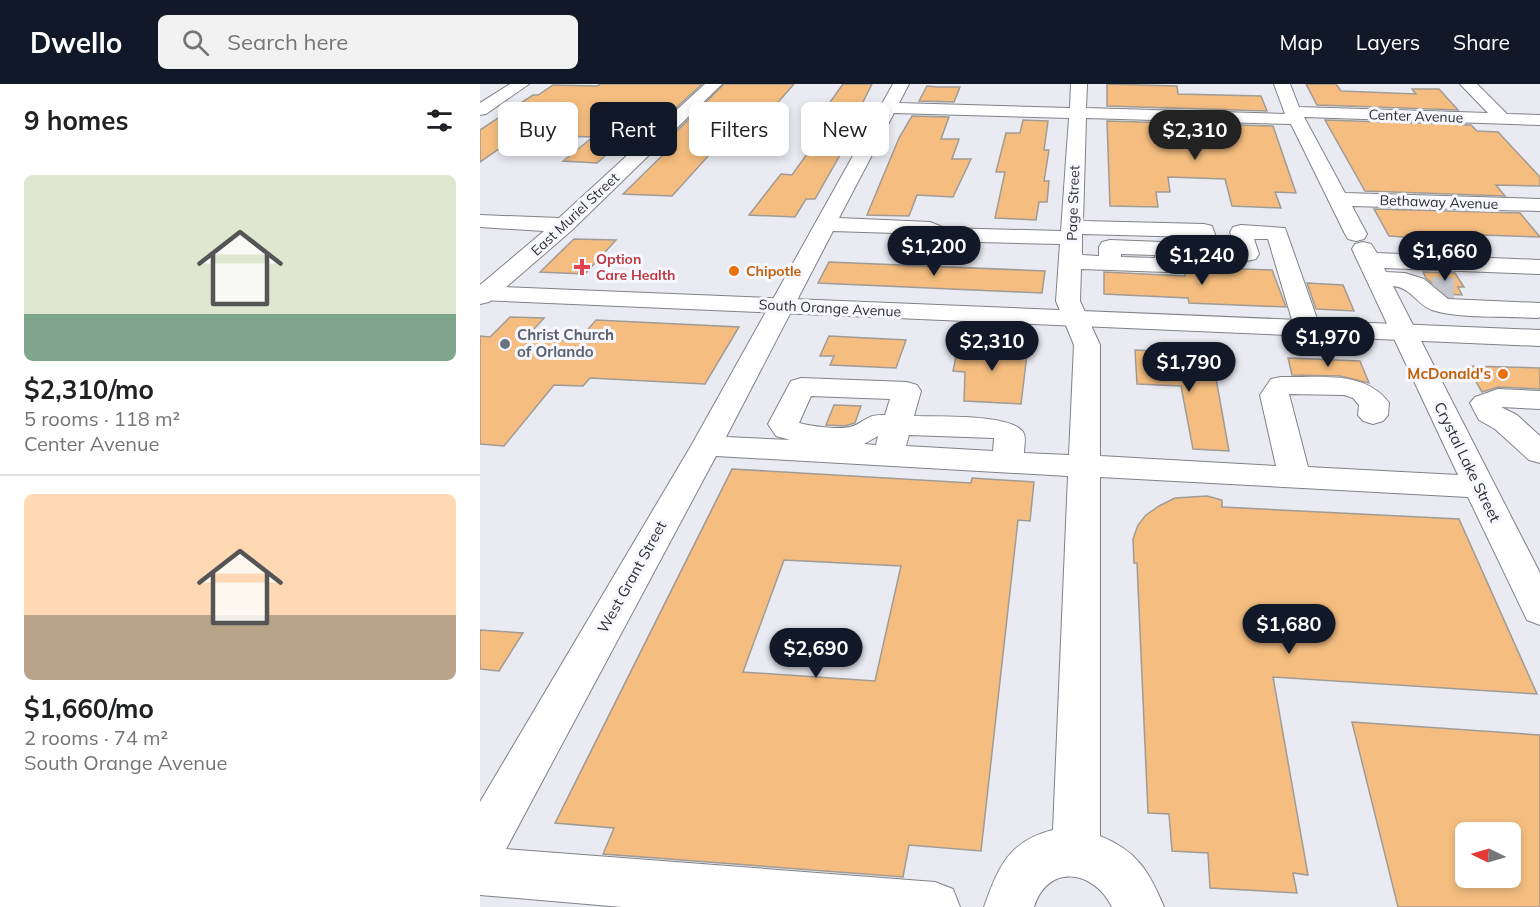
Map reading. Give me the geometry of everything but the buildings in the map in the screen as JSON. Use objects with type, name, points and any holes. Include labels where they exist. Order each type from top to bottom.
[{"type":"street","name":"East Muriel Street","points":[[482,294],[564,225],[714,84]]},
{"type":"street","name":"West Grant Street","points":[[889,108],[901,84]]},
{"type":"street","name":"Page Street","points":[[1076,852],[1087,345],[1068,301],[1079,84]]},
{"type":"street","name":"Crystal Lake Street","points":[[1273,84],[1294,116],[1338,199],[1479,487],[1536,592]]},
{"type":"street","name":"Crystal Lake Street","points":[[1282,84],[1294,116]]},
{"type":"street","points":[[1468,84],[1503,119]]},
{"type":"street","points":[[480,92],[514,88]]},
{"type":"street","points":[[480,110],[514,88]]},
{"type":"street","name":"Center Avenue","points":[[889,108],[1540,120]]},
{"type":"street","name":"West Grant Street","points":[[480,848],[706,446],[863,156]]},
{"type":"street","name":"Bethaway Avenue","points":[[1338,199],[1540,205]]},
{"type":"street","points":[[480,221],[564,225]]},
{"type":"street","points":[[827,224],[930,228],[941,234],[952,234],[946,253],[949,254],[1022,256],[1025,237],[1073,233],[1204,231],[1209,253],[1248,254],[1241,232],[1277,233],[1308,330]]},
{"type":"street","points":[[1366,256],[1540,267]]},
{"type":"street","points":[[1366,256],[1419,285],[1434,303],[1446,306],[1532,296]]},
{"type":"street","points":[[1071,262],[1166,265]]},
{"type":"street","points":[[1419,285],[1415,272],[1507,278],[1532,296]]},
{"type":"street","points":[[1459,290],[1532,296]]},
{"type":"street","name":"South Orange Avenue","points":[[482,294],[1540,338]]},
{"type":"street","points":[[888,456],[898,424],[910,381],[801,387],[783,424],[787,429],[804,435],[847,437],[859,436],[876,424],[898,424],[1001,429],[1010,435],[1007,462]]},
{"type":"street","points":[[1295,477],[1274,395],[1281,385],[1346,387],[1363,392],[1374,403],[1373,416]]},
{"type":"street","points":[[1540,400],[1498,398],[1485,403],[1489,414],[1488,419],[1494,432],[1509,447],[1527,455],[1540,457]]},
{"type":"street","points":[[1489,414],[1506,422],[1540,453]]},
{"type":"street","points":[[706,446],[1479,487]]},
{"type":"street","points":[[1009,907],[1015,887],[1030,867],[1051,855],[1076,852],[1100,859],[1111,866],[1129,885],[1138,907]]},
{"type":"street","points":[[480,871],[935,907]]},
{"type":"tunnel","points":[[1432,288],[1459,289]]},
{"type":"place","name":"Option Care Health","points":[[582,267]]},
{"type":"place","name":"Chipotle","points":[[734,271]]},
{"type":"place","name":"Christ Church of Orlando","points":[[505,344]]},
{"type":"place","name":"McDonald's","points":[[1503,374]]}]
